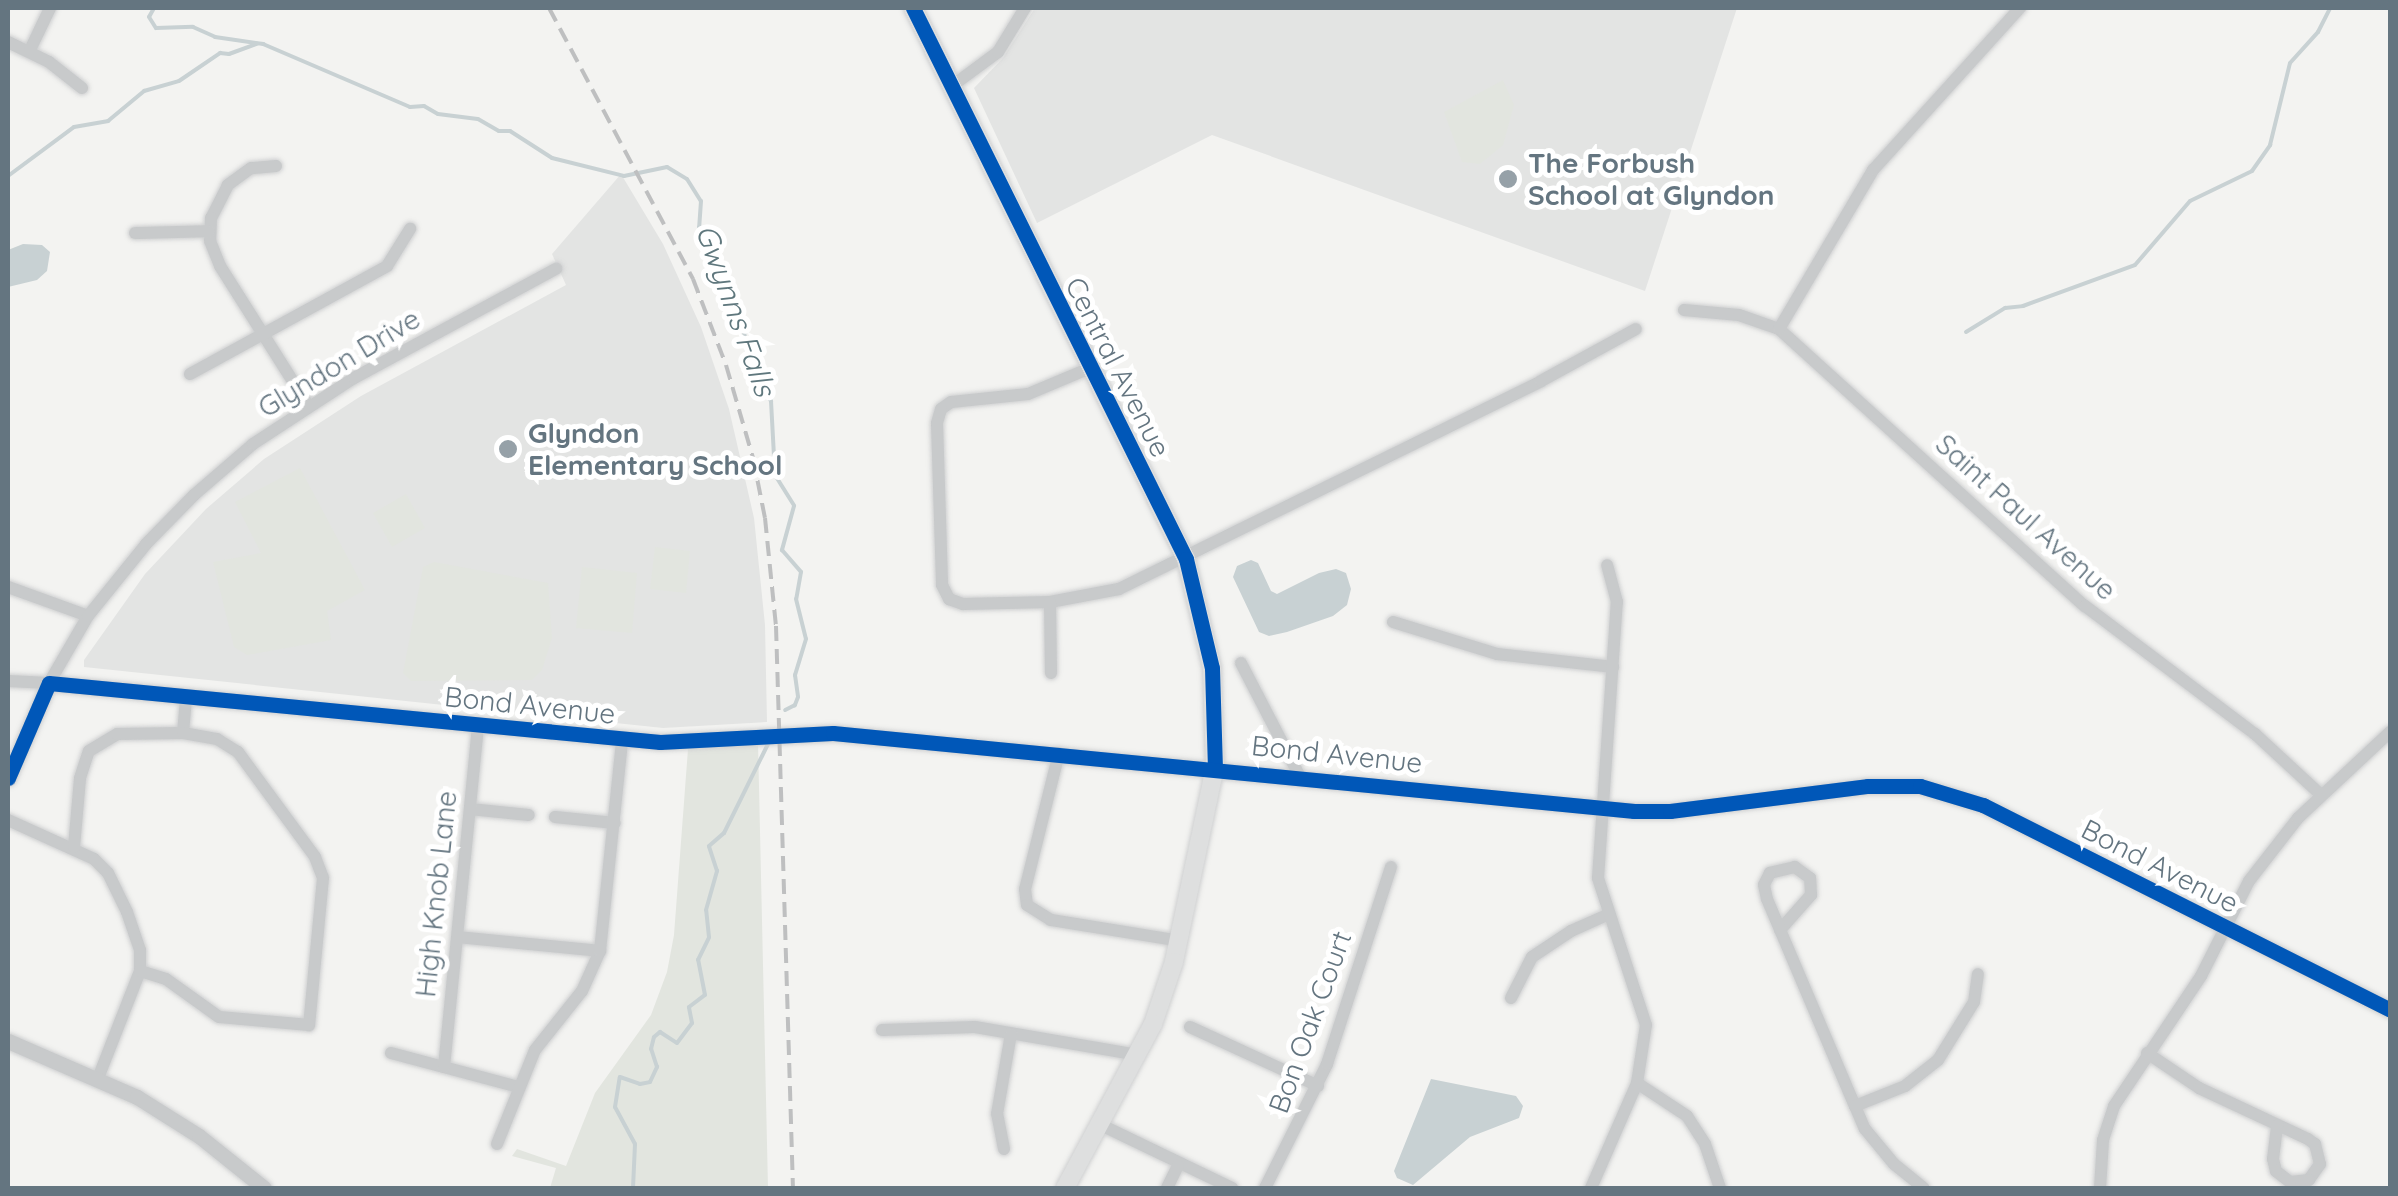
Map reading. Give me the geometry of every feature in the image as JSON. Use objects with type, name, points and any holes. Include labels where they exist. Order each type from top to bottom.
[{"type":"main road","name":"Central Avenue","points":[[913,8],[1186,560],[1212,668],[1215,767],[1180,940],[1164,994],[1138,1055],[1064,1188]]},
{"type":"street","points":[[30,50],[50,8]]},
{"type":"street","points":[[952,86],[998,52],[1025,8]]},
{"type":"street","points":[[1778,329],[1874,170],[2020,8]]},
{"type":"street","points":[[8,42],[30,50],[82,88]]},
{"type":"street","points":[[276,166],[252,168],[228,184],[214,207],[209,231],[214,256],[308,405]]},
{"type":"street","points":[[190,374],[387,266],[410,229]]},
{"type":"street","points":[[135,233],[209,231]]},
{"type":"street","name":"Glyndon Drive","points":[[8,778],[49,683],[88,616],[146,544],[194,495],[308,405],[556,270]]},
{"type":"street","name":"Saint Paul Avenue","points":[[1684,310],[1739,315],[1778,329],[2085,606],[2256,734],[2321,795]]},
{"type":"street","points":[[1090,368],[1028,394],[951,402],[938,414],[944,594],[963,604],[1050,602],[1118,589],[1186,560],[1636,329]]},
{"type":"street","points":[[1591,1188],[1637,1083],[1646,1040],[1644,1010],[1607,915],[1598,878],[1617,602],[1607,565]]},
{"type":"street","points":[[8,588],[88,616]]},
{"type":"street","points":[[1050,602],[1052,673]]},
{"type":"street","points":[[1393,622],[1497,654],[1613,666]]},
{"type":"street","points":[[1242,663],[1299,775]]},
{"type":"street","points":[[8,681],[49,683]]},
{"type":"street","name":"Bond Avenue","points":[[49,683],[622,740],[690,743],[833,732],[1299,775],[1603,810],[1670,811],[1868,786],[1937,788],[1999,813],[2390,1010]]},
{"type":"street","points":[[183,733],[186,698]]},
{"type":"street","name":"High Knob Lane","points":[[444,1067],[478,725]]},
{"type":"street","points":[[2100,1188],[2108,1121],[2147,1053],[2201,976],[2266,855],[2321,795],[2390,732]]},
{"type":"street","points":[[74,847],[80,778],[89,751],[117,734],[183,733],[217,739],[238,752],[320,869],[309,1025],[219,1016],[166,979],[140,971]]},
{"type":"street","points":[[497,1144],[544,1038],[582,991],[600,951],[622,740]]},
{"type":"street","points":[[1059,752],[1025,889],[1027,905],[1033,913],[1051,920],[1180,940]]},
{"type":"street","points":[[470,809],[530,815]]},
{"type":"street","points":[[554,817],[615,823]]},
{"type":"street","points":[[8,820],[94,859],[114,883],[140,950],[140,971],[98,1078]]},
{"type":"street","points":[[1780,930],[1811,895],[1810,878],[1796,866],[1776,869],[1764,885],[1780,930],[1855,1106],[1876,1145],[1924,1188]]},
{"type":"street","name":"Bon Oak Court","points":[[1265,1188],[1318,1086],[1390,867]]},
{"type":"street","points":[[1511,998],[1532,956],[1571,930],[1607,915]]},
{"type":"street","points":[[458,937],[600,951]]},
{"type":"street","points":[[1855,1106],[1905,1086],[1938,1060],[1974,1002],[1978,974]]},
{"type":"street","points":[[882,1030],[950,1026],[1138,1055]]},
{"type":"street","points":[[1190,1027],[1318,1086]]},
{"type":"street","points":[[1004,1149],[997,1114],[1010,1034]]},
{"type":"street","points":[[8,1041],[98,1078],[172,1117],[264,1188]]},
{"type":"street","points":[[390,1053],[519,1087]]},
{"type":"street","points":[[2147,1053],[2199,1088],[2277,1124],[2316,1144],[2320,1164],[2309,1180],[2290,1182],[2276,1172],[2273,1159],[2277,1124]]},
{"type":"street","points":[[1637,1083],[1687,1116],[1704,1144],[1720,1188]]},
{"type":"street","points":[[1099,1124],[1232,1188]]},
{"type":"street","points":[[1167,1188],[1178,1165]]},
{"type":"shaded area","name":"The Forbush School at Glyndon","points":[[1035,8],[1737,8],[1645,291],[1212,135],[1037,223],[974,88],[1003,58]]},
{"type":"shaded area","points":[[1503,80],[1514,105],[1503,145],[1480,164],[1462,162],[1444,112]]},
{"type":"shaded area","name":"Glyndon Elementary School","points":[[621,174],[663,244],[701,327],[729,409],[754,518],[765,625],[767,722],[663,728],[84,667],[84,660],[145,574],[206,509],[264,459],[361,396],[566,285],[552,254]]},
{"type":"shaded area","points":[[23,244],[42,245],[50,252],[47,271],[37,280],[8,287],[8,250]]},
{"type":"shaded area","points":[[300,468],[365,590],[327,611],[331,640],[247,655],[234,647],[213,562],[261,553],[235,502]]},
{"type":"shaded area","points":[[406,494],[425,528],[392,547],[373,513]]},
{"type":"shaded area","points":[[655,547],[690,551],[686,593],[650,589]]},
{"type":"shaded area","points":[[1251,560],[1258,563],[1271,591],[1277,594],[1319,573],[1336,569],[1346,573],[1351,589],[1347,605],[1333,616],[1287,632],[1269,636],[1259,632],[1233,577],[1237,566]]},
{"type":"shaded area","points":[[434,562],[548,583],[552,638],[542,670],[532,680],[411,681],[403,673],[423,567]]},
{"type":"shaded area","points":[[582,567],[637,573],[632,633],[576,628]]},
{"type":"shaded area","points":[[758,742],[768,1188],[550,1188],[556,1168],[512,1156],[517,1149],[566,1166],[595,1093],[651,1015],[667,972],[674,935],[688,749]]},
{"type":"shaded area","points":[[1431,1079],[1516,1096],[1523,1106],[1519,1118],[1470,1137],[1413,1185],[1397,1178],[1394,1171]]},
{"type":"waterway","name":"Gwynns Falls","points":[[154,8],[149,17],[156,28],[193,27],[215,37],[263,44],[410,107],[424,106],[438,114],[478,119],[499,131],[510,131],[552,158],[624,176],[667,167],[687,179],[701,201],[699,227],[728,289],[728,305],[743,324],[748,358],[771,401],[775,475],[794,506],[782,550],[801,572],[796,599],[806,639],[795,675],[798,697],[795,705],[785,710]]},
{"type":"waterway","points":[[1966,332],[2005,308],[2023,306],[2135,265],[2190,201],[2252,171],[2270,145],[2290,63],[2318,32],[2330,8]]},
{"type":"waterway","points":[[8,176],[74,127],[108,121],[144,91],[179,81],[220,53],[229,54],[257,44]]},
{"type":"waterway","name":"Gwynns Falls","points":[[633,1188],[635,1144],[615,1107],[620,1077],[640,1084],[650,1082],[657,1067],[651,1049],[654,1037],[660,1032],[677,1043],[692,1023],[689,1007],[705,995],[698,960],[709,937],[706,910],[717,871],[709,846],[724,833],[768,744]]},
{"type":"railway","points":[[549,8],[693,279],[726,365],[753,458],[765,518],[776,626],[793,1188]]},
{"type":"cycle path","points":[[913,8],[1186,559],[1212,668],[1215,767]]},
{"type":"cycle path","points":[[8,778],[49,683],[660,742],[833,733],[1634,811],[1670,811],[1868,786],[1920,786],[1983,805],[2390,1010]]},
{"type":"place","name":"The Forbush School at Glyndon","points":[[1508,179]]},
{"type":"place","name":"Glyndon Elementary School","points":[[508,449]]}]
